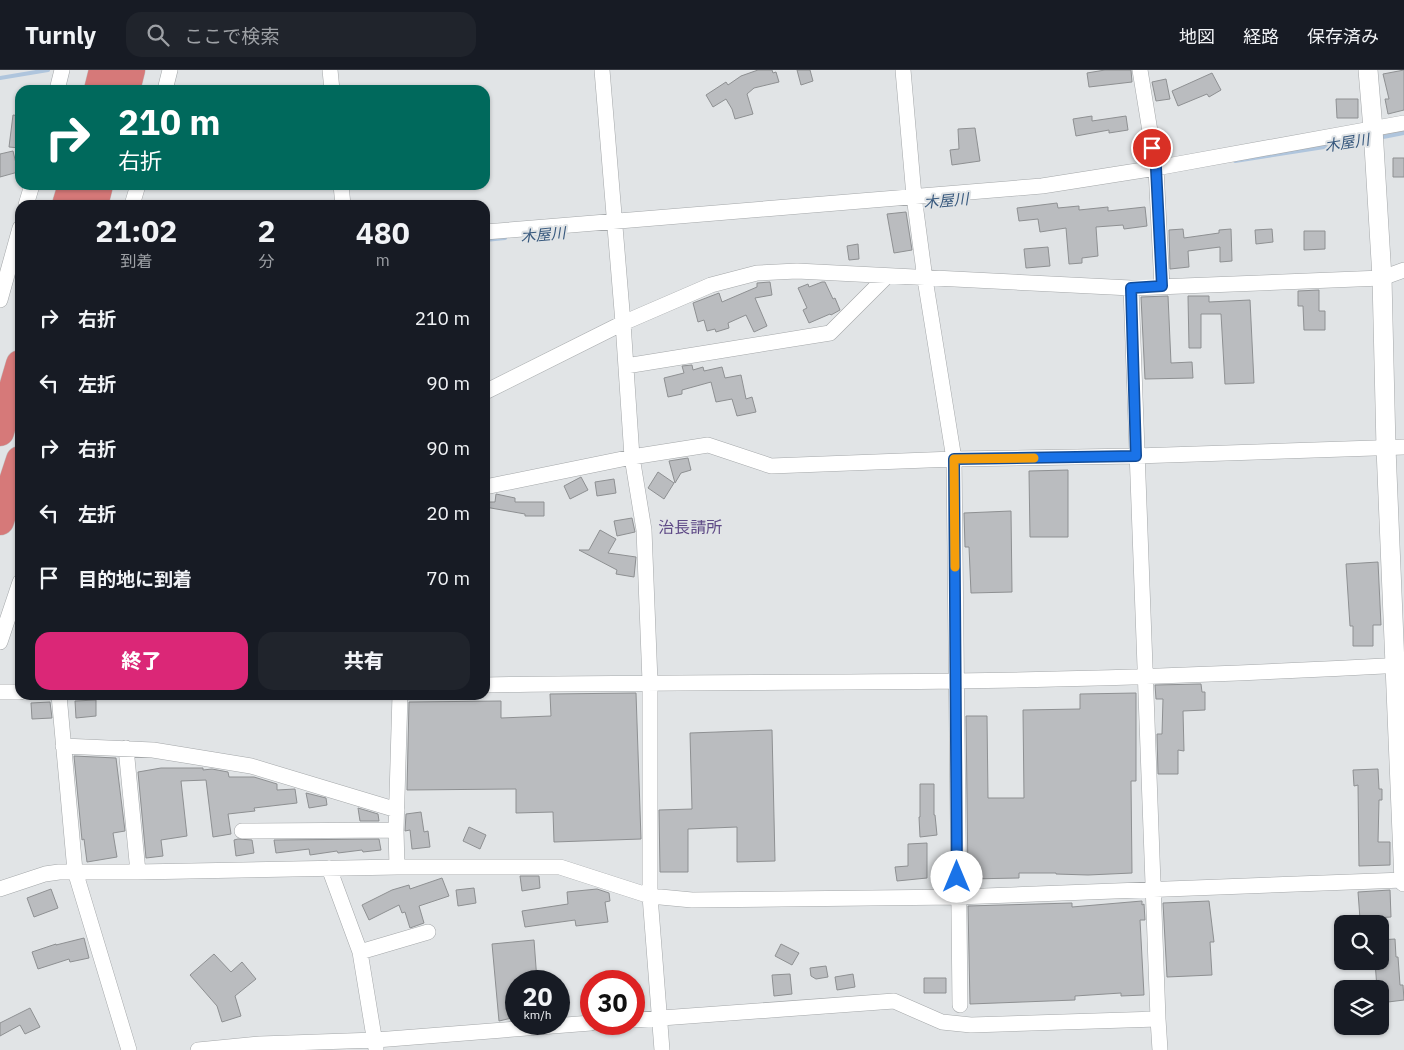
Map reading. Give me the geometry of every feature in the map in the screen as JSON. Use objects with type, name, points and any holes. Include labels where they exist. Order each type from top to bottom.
[{"type":"highway","points":[[99,85],[103,70]]},
{"type":"highway","points":[[127,85],[131,70]]},
{"type":"highway","points":[[0,432],[15,381]]},
{"type":"highway","points":[[0,521],[15,475]]},
{"type":"street","points":[[166,85],[170,70]]},
{"type":"street","points":[[330,70],[332,85]]},
{"type":"street","points":[[602,70],[624,323],[632,457],[644,530],[650,682],[650,896],[662,1050]]},
{"type":"street","points":[[903,70],[915,201],[925,279],[954,459],[957,897],[960,1006]]},
{"type":"street","points":[[1140,70],[1156,172],[1162,286]]},
{"type":"street","points":[[0,889],[45,874],[75,871],[138,872],[398,867],[560,867],[650,896],[692,900],[957,897],[1404,881],[1395,448],[1368,70]]},
{"type":"street","points":[[490,232],[616,225],[915,201],[1042,186],[1156,172],[1374,136],[1404,123]]},
{"type":"street","points":[[7,280],[15,248]]},
{"type":"street","points":[[490,390],[624,323],[711,285],[757,273],[797,272],[1131,288],[1382,278],[1404,270]]},
{"type":"street","points":[[626,366],[830,333],[887,276]]},
{"type":"street","points":[[1131,288],[1160,1050]]},
{"type":"street","points":[[490,486],[632,457],[708,445],[771,466],[954,459],[1136,456],[1395,448]]},
{"type":"street","points":[[0,642],[15,597]]},
{"type":"street","points":[[490,685],[650,682],[956,681],[1399,666]]},
{"type":"street","points":[[0,692],[15,692]]},
{"type":"street","points":[[59,700],[75,871],[128,1050]]},
{"type":"street","points":[[398,867],[396,830],[400,700]]},
{"type":"street","points":[[63,746],[153,750],[251,766],[397,810]]},
{"type":"street","points":[[126,748],[138,872]]},
{"type":"street","points":[[242,831],[396,830]]},
{"type":"street","points":[[329,868],[360,952],[376,1045]]},
{"type":"street","points":[[360,952],[428,932]]},
{"type":"street","points":[[645,1019],[894,1001],[942,1022],[971,1025],[1158,1019]]},
{"type":"street","points":[[198,1050],[260,1044],[376,1045],[580,1024]]},
{"type":"building","points":[[758,70],[772,70],[773,73],[776,72],[779,82],[754,88],[747,94],[753,114],[735,119],[726,99],[713,107],[706,95],[726,82],[728,85],[741,76]]},
{"type":"building","points":[[797,70],[810,70],[813,81],[801,85]]},
{"type":"building","points":[[1105,70],[1131,70],[1132,82],[1089,87],[1087,73]]},
{"type":"building","points":[[1404,70],[1404,110],[1388,114],[1385,99],[1389,99],[1383,74]]},
{"type":"building","points":[[1212,73],[1221,90],[1209,97],[1207,94],[1178,106],[1172,91]]},
{"type":"building","points":[[1166,79],[1170,99],[1156,101],[1152,82]]},
{"type":"building","points":[[1336,99],[1358,99],[1358,118],[1337,118]]},
{"type":"building","points":[[13,115],[15,115],[15,148],[9,147]]},
{"type":"building","points":[[1092,116],[1092,121],[1126,116],[1128,130],[1109,133],[1109,130],[1076,136],[1073,119]]},
{"type":"building","points":[[975,128],[980,161],[952,165],[950,150],[959,149],[958,129]]},
{"type":"building","points":[[13,151],[15,173],[0,177],[0,154]]},
{"type":"building","points":[[1393,158],[1404,158],[1404,177],[1393,177]]},
{"type":"building","points":[[1057,203],[1058,208],[1079,206],[1079,210],[1108,207],[1108,211],[1145,207],[1147,226],[1124,229],[1123,225],[1096,227],[1098,256],[1082,258],[1082,263],[1069,264],[1066,228],[1040,232],[1038,219],[1019,221],[1017,208]]},
{"type":"building","points":[[906,212],[912,250],[894,253],[887,214]]},
{"type":"building","points":[[1183,229],[1184,238],[1219,233],[1219,230],[1231,229],[1232,261],[1220,262],[1220,247],[1188,251],[1189,267],[1170,269],[1169,230]]},
{"type":"building","points":[[1272,229],[1273,242],[1256,244],[1255,230]]},
{"type":"building","points":[[1304,231],[1325,231],[1325,249],[1304,250]]},
{"type":"building","points":[[858,244],[859,259],[849,260],[847,246]]},
{"type":"building","points":[[1048,247],[1050,266],[1026,268],[1024,249]]},
{"type":"building","points":[[770,282],[772,295],[755,298],[767,326],[754,332],[746,315],[728,323],[729,328],[716,332],[715,329],[707,331],[704,320],[698,322],[693,303],[719,293],[722,302],[757,287],[757,283]]},
{"type":"building","points":[[825,282],[840,310],[809,323],[803,310],[807,308],[798,288],[808,284],[809,287]]},
{"type":"building","points":[[1319,290],[1319,311],[1325,311],[1325,330],[1304,330],[1303,306],[1298,306],[1298,291]]},
{"type":"building","points":[[1168,296],[1171,363],[1192,362],[1193,378],[1145,379],[1141,297]]},
{"type":"building","points":[[1188,296],[1209,296],[1209,302],[1250,300],[1254,383],[1225,384],[1221,314],[1201,314],[1201,348],[1189,348]]},
{"type":"building","points":[[692,365],[693,370],[703,367],[704,371],[722,367],[725,378],[741,375],[746,399],[752,397],[756,412],[737,416],[732,399],[716,402],[711,382],[682,390],[682,394],[668,397],[664,378],[684,373],[682,366]]},
{"type":"building","points":[[688,458],[691,470],[681,473],[675,483],[669,461]]},
{"type":"building","points":[[1068,470],[1068,537],[1030,537],[1029,471]]},
{"type":"building","points":[[658,472],[674,483],[664,499],[648,488]]},
{"type":"building","points":[[581,477],[588,490],[570,499],[564,486]]},
{"type":"building","points":[[614,479],[616,493],[597,496],[595,482]]},
{"type":"building","points":[[496,494],[515,498],[515,502],[544,502],[544,516],[525,516],[525,514],[490,508],[490,502],[495,502]]},
{"type":"building","points":[[1011,511],[1012,592],[971,593],[969,547],[965,547],[964,513]]},
{"type":"building","points":[[632,518],[635,532],[617,536],[614,521]]},
{"type":"building","points":[[600,530],[616,539],[608,553],[636,557],[634,577],[616,574],[617,570],[579,550],[589,550]]},
{"type":"building","points":[[1378,562],[1381,625],[1373,625],[1373,646],[1353,646],[1353,626],[1350,626],[1346,564]]},
{"type":"building","points":[[1201,684],[1202,692],[1205,692],[1205,710],[1183,711],[1184,751],[1178,750],[1178,774],[1158,774],[1157,734],[1162,734],[1163,699],[1156,699],[1155,685]]},
{"type":"building","points":[[636,693],[641,839],[554,842],[553,812],[516,813],[516,789],[407,790],[409,702],[501,701],[501,718],[551,716],[550,694]]},
{"type":"building","points":[[1136,693],[1136,781],[1131,781],[1132,873],[1088,875],[1019,873],[1019,878],[968,879],[966,716],[987,716],[988,798],[1024,798],[1023,710],[1080,709],[1080,694]]},
{"type":"building","points":[[96,700],[96,716],[76,718],[75,701]]},
{"type":"building","points":[[50,702],[52,718],[32,719],[31,703]]},
{"type":"building","points":[[772,730],[775,861],[737,862],[737,827],[688,829],[688,872],[660,872],[659,810],[692,809],[690,733]]},
{"type":"building","points":[[74,756],[116,758],[125,831],[113,833],[117,857],[87,862],[84,839],[82,840]]},
{"type":"building","points":[[161,768],[203,768],[203,770],[212,769],[228,772],[229,777],[254,777],[277,784],[277,790],[295,789],[297,803],[254,808],[255,811],[228,814],[231,834],[213,837],[206,780],[181,781],[187,836],[161,840],[163,856],[146,858],[138,772]]},
{"type":"building","points":[[1378,769],[1379,789],[1382,789],[1382,800],[1379,800],[1378,842],[1390,842],[1390,865],[1359,866],[1358,785],[1354,786],[1353,770]]},
{"type":"building","points":[[920,784],[934,784],[934,815],[937,835],[920,837]]},
{"type":"building","points":[[306,793],[326,798],[327,805],[309,808]]},
{"type":"building","points":[[358,808],[378,814],[379,821],[360,821]]},
{"type":"building","points":[[421,812],[424,832],[428,831],[430,847],[412,849],[410,830],[405,831],[406,814]]},
{"type":"building","points":[[469,827],[486,835],[480,849],[463,841]]},
{"type":"building","points":[[379,839],[381,850],[338,853],[337,851],[310,855],[309,849],[276,853],[274,840]]},
{"type":"building","points":[[234,840],[252,840],[254,853],[236,856]]},
{"type":"building","points":[[927,843],[927,878],[897,881],[895,867],[908,866],[908,844]]},
{"type":"building","points":[[520,876],[539,876],[540,888],[522,891]]},
{"type":"building","points":[[442,878],[449,896],[419,906],[424,923],[410,928],[405,912],[402,913],[399,905],[369,920],[362,905],[392,890],[409,885],[410,889]]},
{"type":"building","points":[[474,888],[476,903],[458,906],[456,890]]},
{"type":"building","points":[[51,889],[58,908],[34,917],[27,898]]},
{"type":"building","points":[[597,889],[609,893],[610,901],[605,902],[608,922],[576,926],[575,920],[525,927],[522,911],[568,904],[567,892]]},
{"type":"building","points":[[1390,890],[1391,917],[1389,917],[1389,915],[1360,915],[1358,892]]},
{"type":"building","points":[[1142,901],[1142,905],[1144,904],[1145,920],[1140,920],[1144,995],[1121,996],[1121,993],[1075,996],[1075,1000],[970,1004],[968,906],[1072,903],[1072,907]]},
{"type":"building","points":[[1209,901],[1214,942],[1210,942],[1212,975],[1167,977],[1163,903]]},
{"type":"building","points":[[84,938],[89,958],[70,962],[69,959],[38,969],[32,952]]},
{"type":"building","points":[[1389,939],[1395,939],[1400,985],[1403,985],[1404,1000],[1389,1002],[1389,980],[1376,980],[1376,970],[1389,970]]},
{"type":"building","points":[[534,940],[536,970],[505,970],[505,1020],[499,1021],[492,944]]},
{"type":"building","points":[[781,944],[799,953],[792,965],[775,956]]},
{"type":"building","points":[[214,954],[231,972],[242,962],[256,979],[235,996],[241,1016],[222,1022],[217,1006],[190,975]]},
{"type":"building","points":[[826,966],[828,977],[816,979],[811,976],[810,968]]},
{"type":"building","points":[[790,974],[792,994],[774,996],[772,975]]},
{"type":"building","points":[[853,974],[855,987],[837,990],[835,977]]},
{"type":"building","points":[[924,978],[946,978],[946,993],[924,993]]},
{"type":"building","points":[[30,1008],[40,1027],[25,1034],[20,1025],[0,1036],[0,1023]]},
{"type":"waterway","points":[[0,78],[48,70]]},
{"type":"waterway","name":"木屋川","points":[[1378,138],[1404,133]]},
{"type":"waterway","name":"木屋川","points":[[1235,161],[1369,140]]},
{"type":"waterway","name":"木屋川","points":[[490,240],[505,238]]},
{"type":"slow traffic","points":[[955,567],[954,459],[1034,458]]},
{"type":"district","name":"治長請所","points":[[690,527]]},
{"type":"route","points":[[957,877],[954,459],[1136,456],[1131,288],[1162,286],[1156,168],[1152,148]]}]
